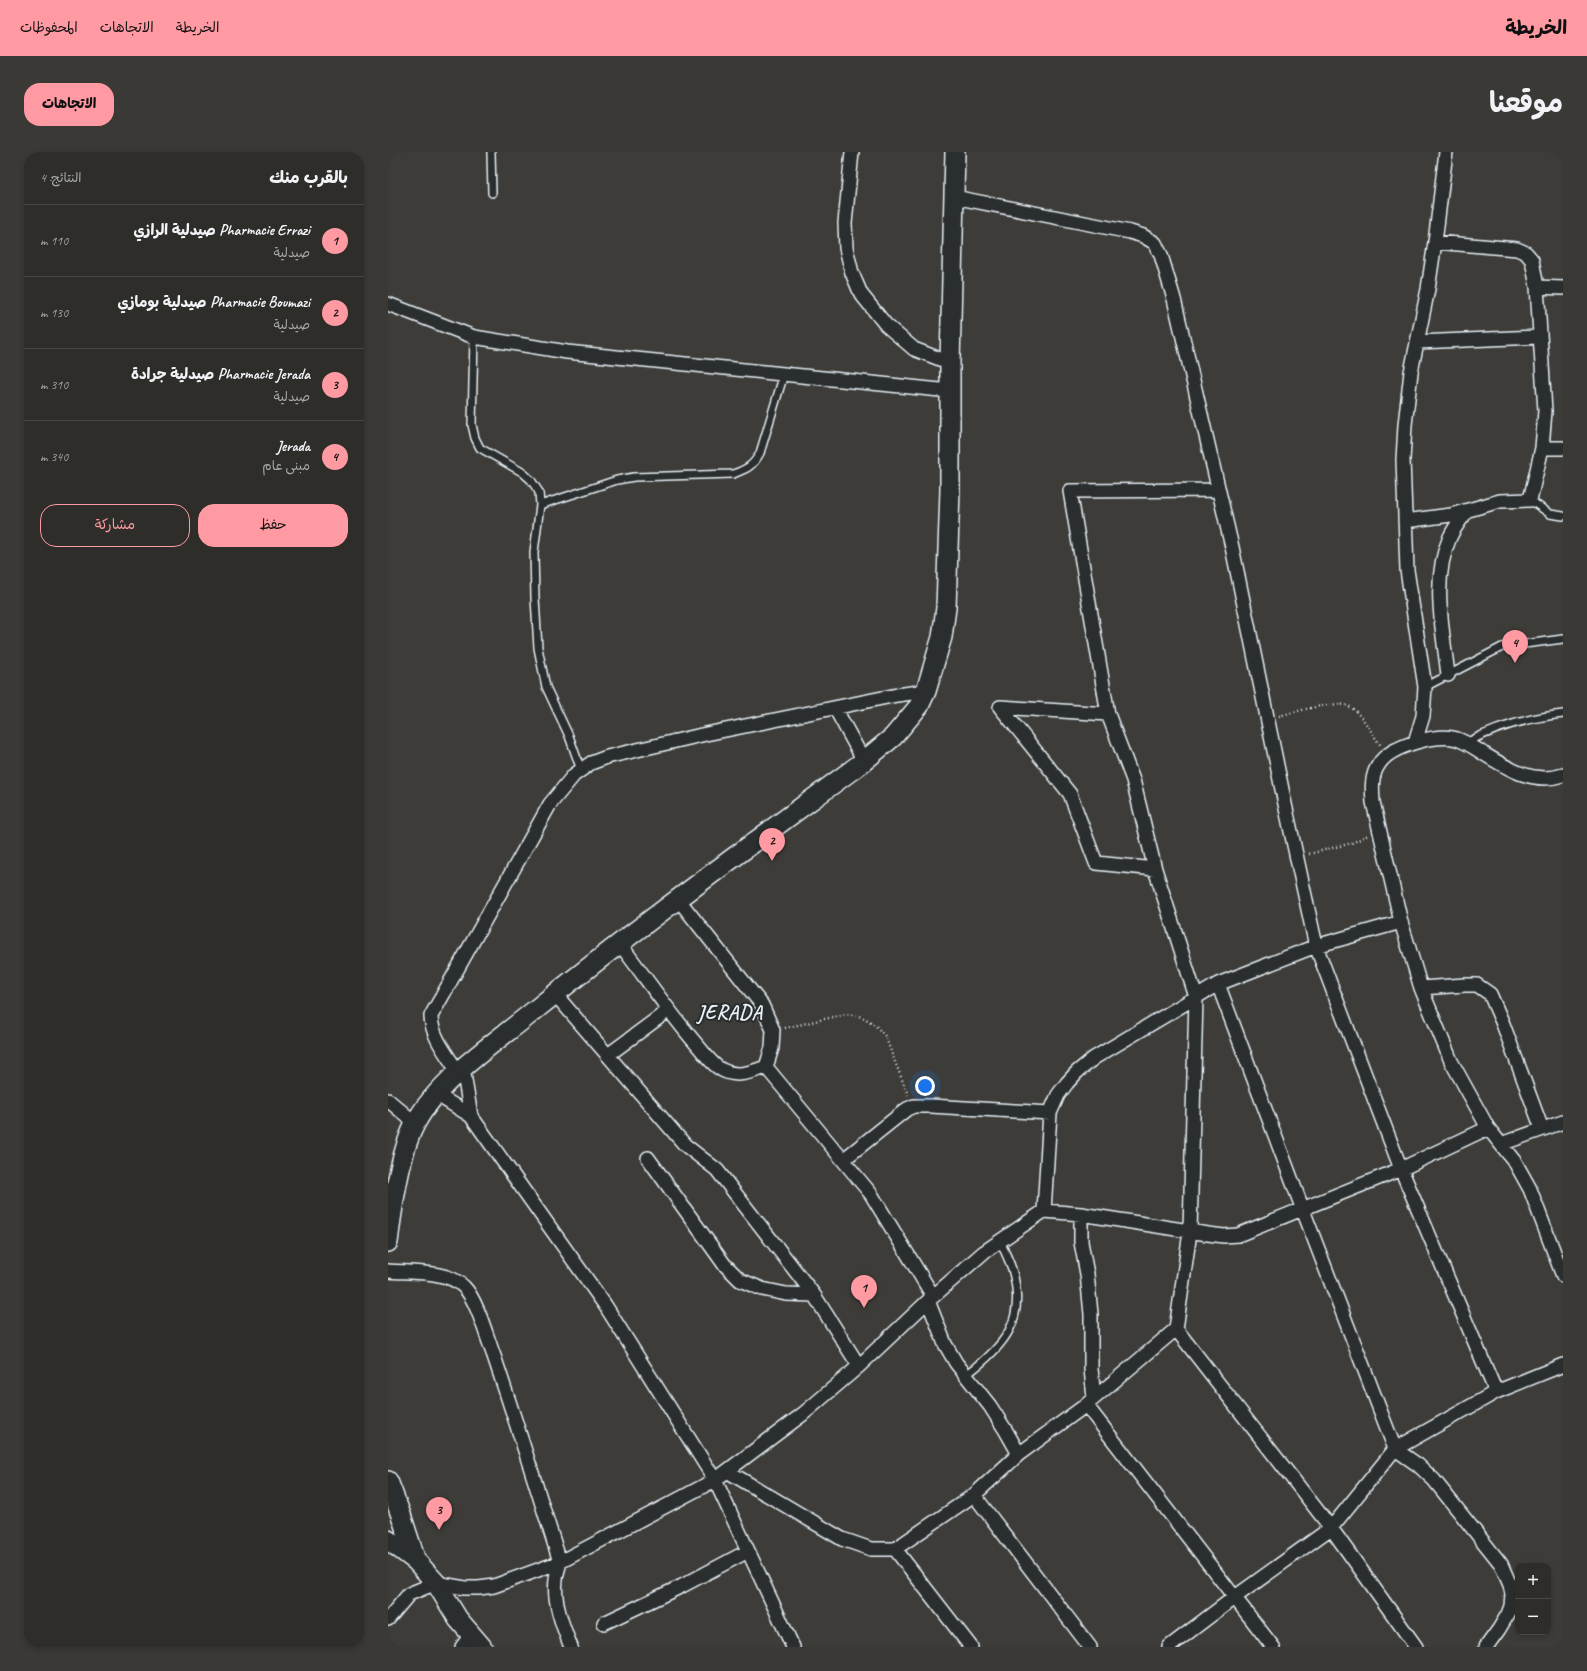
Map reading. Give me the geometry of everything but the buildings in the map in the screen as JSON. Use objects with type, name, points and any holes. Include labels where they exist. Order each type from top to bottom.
[{"type":"main road","points":[[388,1242],[397,1183],[406,1147],[415,1123],[436,1094],[461,1070],[555,994],[678,899],[864,761],[893,736],[912,716],[926,691],[942,637],[946,608],[950,490],[950,363],[955,152]]},
{"type":"main road","points":[[388,1481],[401,1514],[416,1561]]},
{"type":"main road","points":[[388,1540],[416,1561],[436,1583],[472,1643]]},
{"type":"street","points":[[852,152],[845,223],[846,248],[852,273],[861,294],[886,325],[914,349],[950,363]]},
{"type":"street","points":[[1415,742],[1423,716],[1425,687],[1407,570],[1404,460],[1405,425],[1411,372],[1428,289],[1446,152]]},
{"type":"street","points":[[954,197],[1130,232],[1143,236],[1155,243],[1161,255],[1174,299],[1218,490],[1316,946],[1400,1169],[1496,1392]]},
{"type":"street","points":[[1405,521],[1452,515],[1500,501],[1530,500],[1542,448],[1545,412],[1537,287],[1532,260],[1526,253],[1517,249],[1435,242]]},
{"type":"street","points":[[1537,287],[1563,288]]},
{"type":"street","points":[[388,304],[474,337],[567,352],[950,391]]},
{"type":"street","points":[[1417,342],[1540,337]]},
{"type":"street","points":[[1542,448],[1563,448]]},
{"type":"street","points":[[727,1471],[842,1539],[871,1549],[895,1548],[974,1494],[1019,1454],[1090,1402],[1176,1329],[1190,1232],[1196,997],[1155,869],[1133,780],[1108,714],[1070,491],[1218,490]]},
{"type":"street","points":[[1448,675],[1440,599],[1440,574],[1444,552],[1451,536],[1467,511]]},
{"type":"street","points":[[471,1116],[461,1070],[435,1035],[430,1016],[550,804],[574,775],[591,763],[607,757],[706,734],[897,695],[926,691]]},
{"type":"street","points":[[1108,714],[1000,707],[1070,794],[1096,863],[1155,869]]},
{"type":"street","points":[[835,708],[864,761]]},
{"type":"street","points":[[1563,775],[1546,778],[1527,776],[1508,769],[1456,738],[1444,738],[1415,742],[1394,750],[1379,764],[1373,781],[1373,802],[1379,828],[1401,922],[1421,988],[1452,1061],[1488,1128],[1516,1162],[1530,1189],[1563,1276]]},
{"type":"street","points":[[678,899],[762,1006],[773,1030],[772,1048],[766,1067]]},
{"type":"street","points":[[1044,1211],[1050,1113],[1058,1095],[1067,1083],[1077,1072],[1094,1058],[1218,984],[1316,946],[1401,922]]},
{"type":"street","points":[[620,944],[688,1035],[721,1070],[733,1074],[744,1074],[766,1067]]},
{"type":"street","points":[[1218,984],[1395,1449],[1418,1465],[1434,1480],[1501,1564],[1510,1585],[1512,1594],[1511,1606],[1508,1614],[1486,1647]]},
{"type":"street","points":[[1421,988],[1465,985],[1477,986],[1490,994],[1503,1024],[1542,1129]]},
{"type":"street","points":[[555,994],[685,1145],[717,1170],[814,1295],[859,1366]]},
{"type":"street","points":[[608,1055],[670,1010]]},
{"type":"street","points":[[766,1067],[871,1194],[931,1298],[945,1344],[1006,1431],[1019,1454]]},
{"type":"street","points":[[436,1094],[471,1116],[604,1305],[715,1480],[793,1647]]},
{"type":"street","points":[[388,1100],[415,1123]]},
{"type":"street","points":[[843,1160],[901,1113],[914,1106],[1050,1113]]},
{"type":"street","points":[[1501,1144],[1563,1122]]},
{"type":"street","points":[[388,1619],[409,1594],[436,1583],[465,1588],[494,1586],[560,1562],[715,1480],[803,1414],[859,1366],[931,1298],[984,1252],[1044,1211],[1081,1214],[1190,1232],[1224,1236],[1238,1235],[1303,1210],[1400,1169],[1488,1128]]},
{"type":"street","points":[[648,1158],[724,1264],[740,1280],[762,1289],[786,1294],[814,1295]]},
{"type":"street","points":[[1081,1214],[1081,1242],[1087,1274],[1091,1314],[1090,1402],[1273,1647]]},
{"type":"street","points":[[388,1271],[436,1275],[451,1278],[464,1287],[477,1308],[511,1405],[560,1562],[556,1581],[557,1599],[560,1615],[571,1647]]},
{"type":"street","points":[[1176,1329],[1331,1528],[1416,1647]]},
{"type":"street","points":[[1169,1647],[1235,1597],[1331,1528],[1395,1449],[1496,1392],[1563,1365]]},
{"type":"street","points":[[974,1494],[1090,1647]]},
{"type":"street","points":[[895,1548],[971,1647]]},
{"type":"street","points":[[604,1623],[682,1586],[748,1551]]},
{"type":"lane","points":[[491,152],[492,193]]},
{"type":"lane","points":[[474,337],[472,425],[475,438],[480,448],[522,472],[531,480],[539,492],[540,505],[534,552],[538,648],[546,687],[569,736],[581,770]]},
{"type":"lane","points":[[540,505],[617,480],[634,477],[734,474],[747,470],[760,453],[784,374]]},
{"type":"lane","points":[[1530,500],[1550,514],[1563,516]]},
{"type":"lane","points":[[1425,687],[1502,647],[1563,639]]},
{"type":"lane","points":[[1466,743],[1483,734],[1506,725],[1536,717],[1563,714]]},
{"type":"lane","points":[[966,1375],[985,1361],[1008,1334],[1017,1311],[1017,1294],[1012,1269],[1000,1241]]},
{"type":"path","points":[[1268,718],[1336,703],[1348,706],[1358,714],[1387,755]]},
{"type":"path","points":[[1297,857],[1352,843],[1379,828]]},
{"type":"path","points":[[773,1030],[809,1024],[846,1014],[860,1016],[868,1020],[885,1036],[914,1106]]},
{"type":"place","name":"Jerada","points":[[1515,663]]},
{"type":"place","name":"Pharmacie Boumazi صيدلية بومازي","points":[[772,861]]},
{"type":"place","name":"Pharmacie Errazi صيدلية الرازي","points":[[864,1308]]},
{"type":"place","name":"Pharmacie Jerada صيدلية جرادة","points":[[439,1530]]},
{"type":"district","name":"JERADA","points":[[730,1012]]}]
